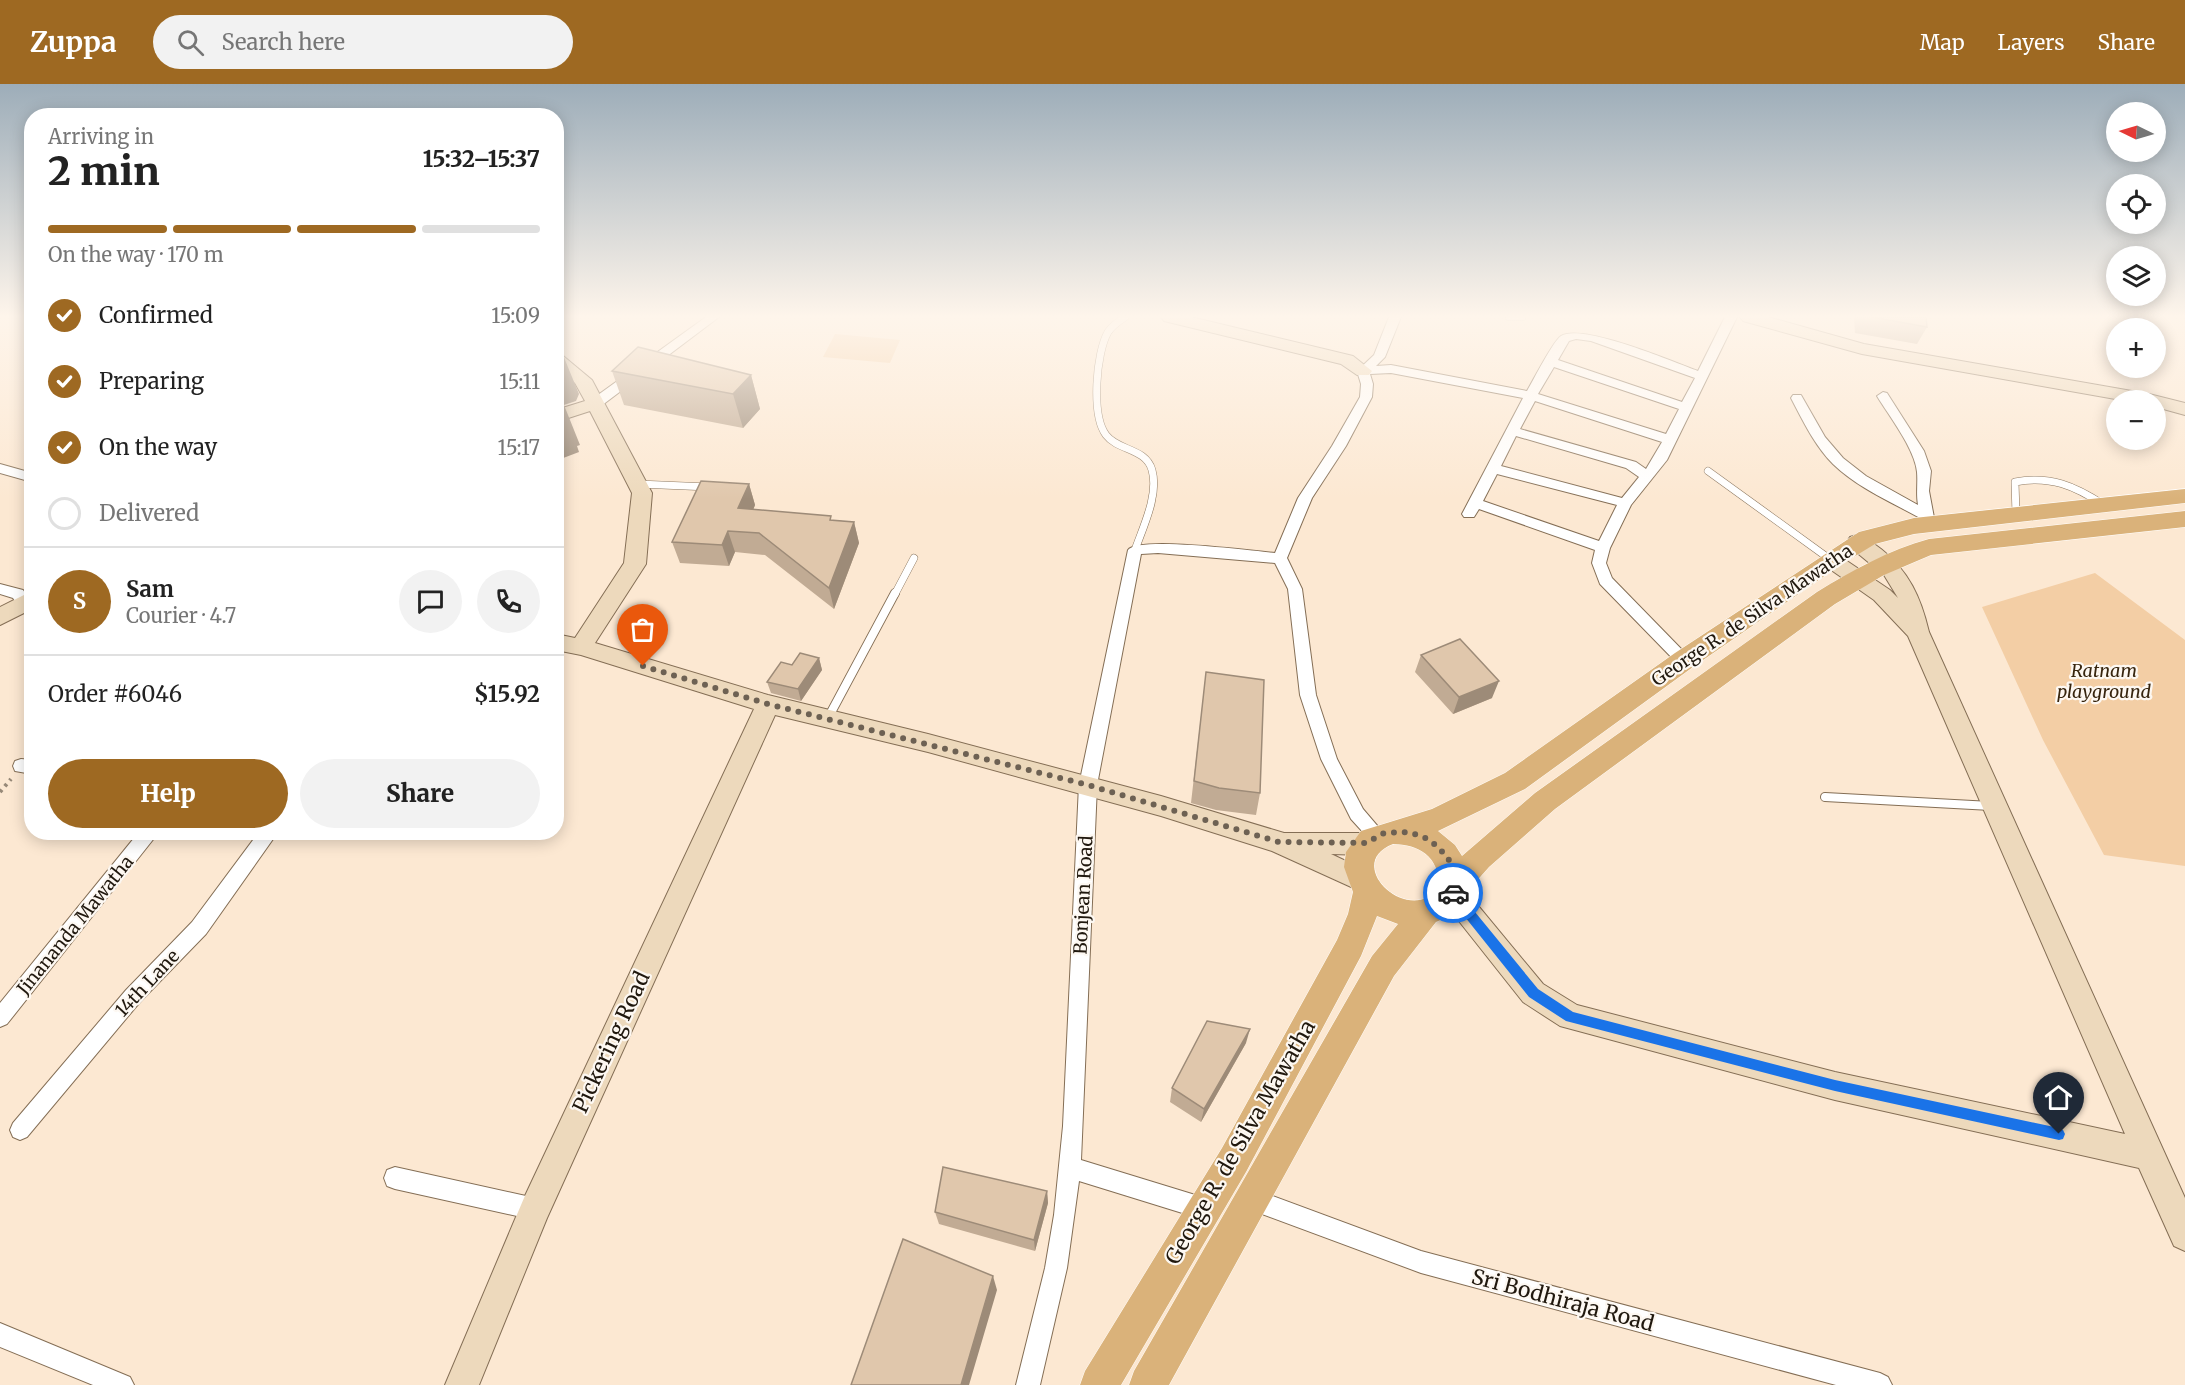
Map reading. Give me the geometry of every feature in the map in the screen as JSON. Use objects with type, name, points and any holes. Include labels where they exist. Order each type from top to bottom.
[{"type":"main road","name":"George R. de Silva Mawatha","points":[[1378,837],[1439,819],[1515,781],[1684,660],[1857,542],[1927,520],[2016,514],[2185,495]]},
{"type":"main road","name":"George R. de Silva Mawatha","points":[[1453,889],[1479,858],[1545,801],[1826,598],[1886,563],[1905,554],[1929,547],[2185,519]]},
{"type":"main road","points":[[1408,832],[1424,837],[1448,858],[1454,871],[1453,889],[1446,901],[1426,912],[1410,913],[1395,910],[1380,903],[1364,886],[1358,867],[1359,854],[1378,837],[1408,832]]},
{"type":"main road","name":"George R. de Silva Mawatha","points":[[1099,1385],[1204,1209],[1350,946],[1363,914],[1364,886]]},
{"type":"main road","name":"George R. de Silva Mawatha","points":[[1148,1385],[1383,966],[1426,912]]},
{"type":"street","points":[[580,378],[596,403],[642,493],[635,564],[580,647]]},
{"type":"street","points":[[564,414],[596,403],[630,378]]},
{"type":"street","points":[[1365,378],[1366,397],[1339,446],[1305,498],[1280,558],[1295,589],[1308,695],[1329,759],[1357,814],[1378,837]]},
{"type":"street","points":[[1436,378],[1531,396],[1671,440]]},
{"type":"street","points":[[1542,378],[1472,509],[1604,548]]},
{"type":"street","points":[[1597,378],[1687,408]]},
{"type":"street","points":[[1684,660],[1605,580],[1599,563],[1625,503],[1660,460],[1701,378]]},
{"type":"street","points":[[2024,378],[2106,392]]},
{"type":"street","points":[[1883,396],[1917,451],[1924,471],[1922,491],[1927,520]]},
{"type":"street","points":[[1797,399],[1816,433],[1831,453],[1862,479],[1927,520]]},
{"type":"street","points":[[2166,404],[2185,409]]},
{"type":"street","points":[[1512,431],[1631,465],[1646,475]]},
{"type":"street","points":[[0,468],[24,476]]},
{"type":"street","points":[[1492,468],[1625,503]]},
{"type":"street","points":[[1857,542],[1886,563],[1901,582],[1913,608],[1918,632],[2185,1235]]},
{"type":"street","points":[[1135,550],[1158,548],[1280,558]]},
{"type":"street","name":"Bonjean Road","points":[[1028,1385],[1056,1268],[1065,1215],[1088,785],[1135,550]]},
{"type":"street","points":[[1831,560],[1882,595],[1918,632]]},
{"type":"street","points":[[0,589],[24,598]]},
{"type":"street","points":[[0,616],[24,604]]},
{"type":"street","points":[[564,644],[768,704],[1088,785],[1279,842],[1364,886]]},
{"type":"street","name":"Pickering Road","points":[[462,1385],[535,1209],[768,704]]},
{"type":"street","points":[[1279,842],[1378,837]]},
{"type":"street","name":"Jinananda Mawatha","points":[[0,1018],[144,840]]},
{"type":"street","name":"14th Lane","points":[[20,1130],[133,996],[199,928],[263,840]]},
{"type":"street","points":[[1453,889],[1533,993],[1570,1017],[1835,1086],[2148,1154]]},
{"type":"street","points":[[1069,1167],[1204,1209]]},
{"type":"street","points":[[395,1178],[535,1209]]},
{"type":"street","name":"Sri Bodhiraja Road","points":[[1251,1199],[1421,1262],[1880,1385]]},
{"type":"street","points":[[0,1335],[122,1385]]},
{"type":"street","points":[[462,1385],[474,1385]]},
{"type":"lane","points":[[1097,378],[1098,421],[1106,435],[1114,442],[1146,459],[1152,469],[1153,483],[1135,550]]},
{"type":"lane","points":[[1708,471],[1831,560]]},
{"type":"lane","points":[[2016,514],[2015,482],[2029,478],[2060,480],[2077,487],[2104,505]]},
{"type":"lane","points":[[638,484],[714,488]]},
{"type":"lane","points":[[828,718],[914,558]]},
{"type":"lane","points":[[1825,798],[1995,806]]},
{"type":"green space","name":"Ratnam playground","points":[[2095,573],[2185,640],[2185,866],[2104,855],[2043,740],[1982,607]]},
{"type":"building","points":[[647,378],[748,378],[733,394]]},
{"type":"building","points":[[701,481],[749,484],[738,508],[831,516],[830,520],[854,522],[829,588],[759,533],[728,531],[722,545],[672,542]]},
{"type":"building","points":[[1460,639],[1499,681],[1459,697],[1421,655]]},
{"type":"building","points":[[800,653],[819,658],[798,689],[767,682],[781,662],[792,665]]},
{"type":"building","points":[[1206,672],[1264,680],[1260,793],[1219,788],[1194,781]]},
{"type":"building","points":[[1207,1021],[1250,1029],[1204,1109],[1172,1088]]},
{"type":"building","points":[[943,1167],[1047,1191],[1034,1240],[935,1212]]},
{"type":"building","points":[[903,1239],[993,1276],[961,1385],[851,1385]]},
{"type":"way so far","points":[[643,666],[768,704],[1088,785],[1279,842],[1366,843],[1384,833],[1408,832],[1424,837],[1448,858],[1454,871],[1453,893]]},
{"type":"route","points":[[1453,893],[1533,993],[1570,1017],[1835,1086],[2059,1134]]}]
